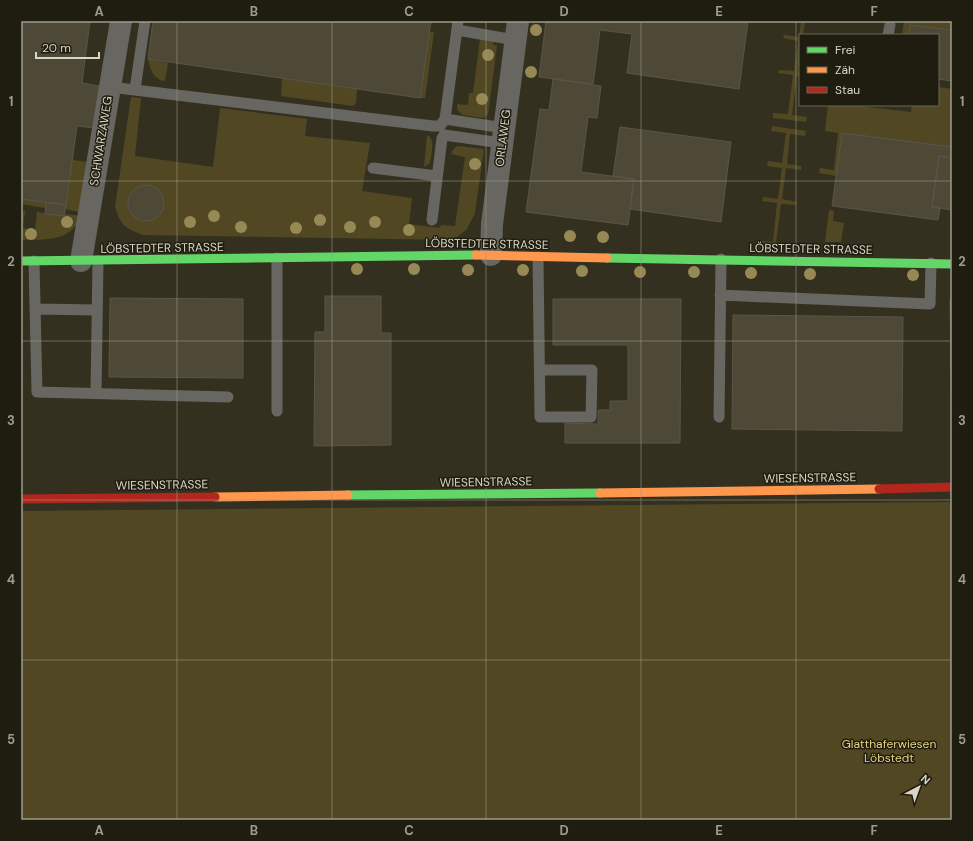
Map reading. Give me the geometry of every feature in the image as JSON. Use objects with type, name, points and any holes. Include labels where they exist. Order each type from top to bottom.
[{"type":"street","name":"SCHWARZAWEG","points":[[90,261],[110,86],[121,21]]},
{"type":"street","name":"ORLAWEG","points":[[491,255],[492,224],[516,30]]},
{"type":"street","name":"LÖBSTEDTER STRASSE","points":[[21,261],[491,255],[952,264]]},
{"type":"street","name":"WIESENSTRASSE","points":[[21,499],[848,490],[952,487]]},
{"type":"lane","points":[[135,90],[145,21]]},
{"type":"lane","points":[[432,220],[443,127],[458,26],[516,30]]},
{"type":"lane","points":[[110,86],[380,121],[503,135]]},
{"type":"lane","points":[[443,127],[503,135]]},
{"type":"lane","points":[[372,168],[437,176]]},
{"type":"lane","points":[[538,257],[540,417],[591,417],[592,370],[540,370]]},
{"type":"lane","points":[[277,258],[277,411]]},
{"type":"lane","points":[[719,417],[720,259]]},
{"type":"lane","points":[[34,261],[37,392],[228,396]]},
{"type":"lane","points":[[90,261],[97,310],[96,393]]},
{"type":"lane","points":[[720,295],[930,304],[931,263]]},
{"type":"lane","points":[[35,309],[97,310]]},
{"type":"green space","points":[[801,21],[805,21],[803,34],[799,34]]},
{"type":"green space","points":[[904,21],[952,21],[952,30],[910,25],[909,34],[902,34]]},
{"type":"green space","points":[[429,32],[434,32],[425,98],[420,98]]},
{"type":"green space","points":[[784,35],[799,37],[799,76],[797,76],[792,115],[807,117],[806,122],[773,118],[773,113],[788,114],[793,75],[778,73],[779,70],[794,71],[798,41],[783,38]]},
{"type":"green space","points":[[480,39],[494,41],[493,45],[497,45],[488,115],[482,118],[463,115],[457,108],[457,104],[468,105],[469,93],[473,93]]},
{"type":"green space","points":[[148,59],[168,63],[165,81],[158,79],[155,76]]},
{"type":"green space","points":[[282,78],[357,89],[356,103],[353,106],[281,96]]},
{"type":"green space","points":[[939,87],[952,89],[952,147],[836,176],[819,173],[820,168],[834,170],[838,133],[825,131],[828,106],[860,106],[911,112],[912,106],[939,106]]},
{"type":"green space","points":[[131,97],[141,98],[135,156],[213,167],[220,108],[307,119],[305,136],[370,143],[362,191],[412,198],[409,224],[440,228],[441,225],[455,226],[465,157],[451,154],[457,146],[484,149],[475,213],[467,229],[453,240],[143,235],[124,226],[115,207]]},
{"type":"green space","points":[[772,126],[806,131],[805,136],[790,134],[787,164],[801,166],[801,170],[786,168],[782,199],[797,202],[796,205],[781,204],[776,242],[791,245],[791,247],[757,243],[758,240],[773,242],[777,203],[762,201],[763,197],[778,199],[782,168],[767,166],[768,161],[782,163],[786,133],[771,131]]},
{"type":"green space","points":[[427,135],[430,137],[432,147],[430,163],[424,167]]},
{"type":"green space","points":[[72,160],[89,162],[83,213],[65,209]]},
{"type":"green space","points":[[21,199],[46,202],[45,208],[21,204]]},
{"type":"green space","points":[[829,210],[834,211],[833,221],[844,223],[841,242],[825,242]]},
{"type":"green space","points":[[21,211],[25,211],[23,228],[35,230],[37,212],[64,216],[64,214],[82,216],[77,225],[64,235],[48,239],[21,240]]},
{"type":"green space","name":"Glatthaferwiesen Löbstedt","points":[[952,502],[952,820],[21,820],[21,511]]},
{"type":"building","points":[[21,21],[90,21],[82,83],[99,86],[94,128],[77,126],[66,205],[21,199]]},
{"type":"building","points":[[153,21],[431,21],[420,98],[148,59]]},
{"type":"building","points":[[546,21],[748,21],[739,89],[627,73],[632,34],[600,30],[593,84],[539,77]]},
{"type":"building","points":[[910,25],[952,30],[952,81],[939,79],[939,34],[909,34]]},
{"type":"building","points":[[553,79],[601,86],[597,118],[588,117],[581,172],[634,179],[628,225],[526,212],[540,109],[549,110]]},
{"type":"building","points":[[620,127],[731,142],[721,222],[630,209],[634,179],[613,176]]},
{"type":"building","points":[[842,133],[952,147],[952,158],[939,156],[932,207],[940,208],[938,220],[832,206]]},
{"type":"building","points":[[939,156],[952,158],[952,210],[932,207]]},
{"type":"building","points":[[150,185],[159,190],[163,196],[163,210],[159,216],[150,221],[142,221],[133,216],[129,210],[128,199],[133,190],[139,186]]},
{"type":"building","points":[[46,202],[66,205],[64,216],[45,214]]},
{"type":"building","points":[[325,296],[381,296],[381,333],[391,333],[391,445],[314,446],[315,332],[325,332]]},
{"type":"building","points":[[110,298],[243,299],[243,378],[109,377]]},
{"type":"building","points":[[553,299],[681,299],[680,443],[565,443],[565,423],[598,424],[598,410],[610,410],[610,401],[628,401],[628,345],[553,345]]},
{"type":"building","points":[[950,300],[952,300],[952,431]]},
{"type":"building","points":[[733,315],[903,317],[902,431],[732,429]]},
{"type":"traffic: fast","points":[[21,261],[476,255]]},
{"type":"traffic: fast","points":[[607,258],[952,264]]},
{"type":"traffic: fast","points":[[348,495],[600,493]]},
{"type":"traffic: slow","points":[[476,255],[607,258]]},
{"type":"traffic: slow","points":[[600,493],[879,489]]},
{"type":"traffic: slow","points":[[215,497],[348,495]]},
{"type":"traffic: jam","points":[[879,489],[952,487]]},
{"type":"traffic: jam","points":[[21,499],[215,497]]}]
